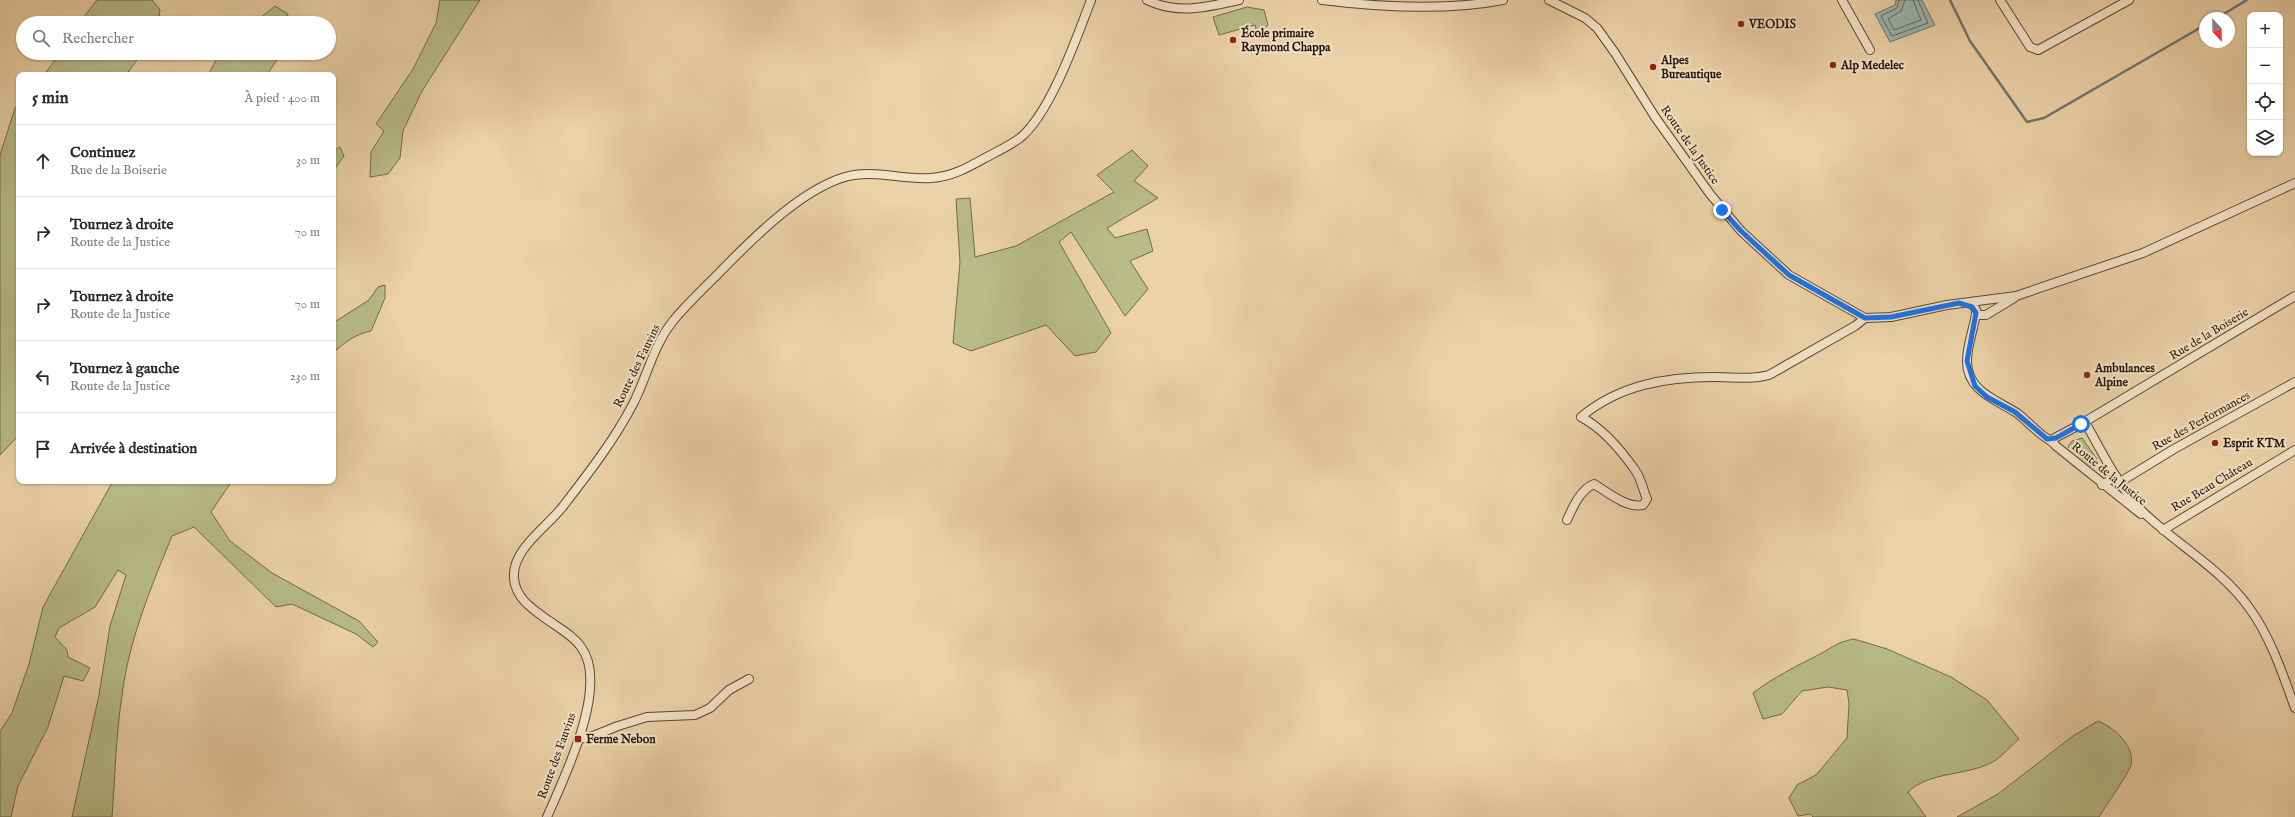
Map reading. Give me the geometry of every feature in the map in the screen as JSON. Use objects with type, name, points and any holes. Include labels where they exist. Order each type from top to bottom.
[{"type":"street","name":"Route des Fauvins","points":[[547,817],[578,739],[591,684],[592,672],[588,660],[575,640],[524,602],[515,586],[514,568],[522,551],[564,506],[621,424],[633,403],[664,333],[674,320],[707,285],[767,225],[829,184],[843,177],[861,174],[910,179],[944,176],[958,173],[1021,137],[1031,127],[1055,85],[1070,54],[1091,0]]},
{"type":"street","points":[[1147,0],[1156,5],[1183,9],[1193,9],[1226,1],[1239,0]]},
{"type":"street","points":[[1322,0],[1399,5],[1444,5],[1503,0]]},
{"type":"street","name":"Route de la Justice","points":[[1549,0],[1585,18],[1597,28],[1615,53],[1654,116],[1710,194],[1741,231],[1789,275],[1865,318]]},
{"type":"street","points":[[1842,0],[1870,50]]},
{"type":"street","points":[[2000,0],[2030,47],[2038,50],[2129,0]]},
{"type":"street","points":[[2280,189],[2295,179]]},
{"type":"street","points":[[1981,313],[2016,296],[2143,252],[2295,183]]},
{"type":"street","points":[[1567,520],[1578,499],[1589,486],[1594,484],[1635,506],[1644,505],[1647,499],[1636,471],[1601,431],[1581,417],[1592,407],[1616,394],[1644,384],[1672,379],[1707,377],[1754,379],[1769,375],[1855,326],[1865,318],[1891,317],[1959,303],[2016,296]]},
{"type":"street","name":"Rue de la Boiserie","points":[[2051,440],[2085,422],[2295,296]]},
{"type":"street","points":[[1981,313],[1990,304],[1982,300]]},
{"type":"street","name":"Route de la Justice","points":[[1982,300],[1976,305],[1981,313],[1969,343],[1967,361],[1975,386],[1987,397],[2015,412],[2042,436],[2051,440],[2102,485],[2163,530],[2236,590],[2250,609],[2268,640],[2295,708]]},
{"type":"street","points":[[1959,303],[1966,304],[1981,313]]},
{"type":"street","name":"Rue des Performances","points":[[2102,485],[2118,479],[2295,382]]},
{"type":"street","name":"Route de la Justice","points":[[2085,422],[2118,479],[2134,502],[2163,530]]},
{"type":"street","name":"Rue Beau Château","points":[[2163,530],[2295,450]]},
{"type":"street","points":[[578,739],[593,736],[647,717],[695,715],[710,708],[730,690],[749,679]]},
{"type":"green space","points":[[97,0],[152,0],[160,10],[159,16],[84,16]]},
{"type":"green space","points":[[440,0],[480,0],[422,91],[403,131],[400,158],[388,174],[370,177],[371,152],[384,131],[376,124],[413,69],[436,23]]},
{"type":"green space","points":[[275,6],[288,14],[288,16],[263,16]]},
{"type":"green space","points":[[1247,7],[1264,10],[1268,25],[1258,36],[1255,25],[1219,35],[1213,17]]},
{"type":"green space","points":[[55,60],[137,60],[128,72],[46,72]]},
{"type":"green space","points":[[216,60],[277,60],[269,72],[210,72]]},
{"type":"green space","points":[[16,107],[16,438],[0,455],[0,155]]},
{"type":"green space","points":[[340,147],[344,156],[336,167],[336,149]]},
{"type":"green space","points":[[1132,150],[1148,166],[1134,181],[1158,198],[1107,228],[1115,238],[1147,229],[1153,251],[1130,261],[1148,289],[1125,316],[1071,232],[1059,242],[1111,333],[1096,352],[1075,356],[1046,325],[971,351],[953,343],[960,262],[956,199],[970,198],[975,257],[1016,246],[1114,192],[1097,175]]},
{"type":"green space","points":[[385,285],[385,298],[371,331],[350,339],[336,350],[336,321],[369,300],[378,287]]},
{"type":"green space","points":[[2082,438],[2099,462],[2096,466],[2091,466],[2068,447],[2072,441]]},
{"type":"green space","points":[[111,484],[230,484],[211,512],[230,541],[272,573],[359,621],[378,642],[373,647],[356,634],[292,604],[276,607],[194,527],[172,536],[135,634],[125,674],[118,725],[112,817],[72,817],[99,695],[110,626],[126,575],[118,570],[95,607],[59,628],[55,637],[67,650],[68,657],[90,668],[83,681],[64,676],[48,727],[18,786],[11,817],[0,817],[0,731],[12,713],[29,664],[43,607]]},
{"type":"green space","points":[[1854,639],[1887,649],[1951,677],[1987,700],[2019,739],[1996,760],[1974,769],[1928,780],[1917,785],[1908,792],[1926,817],[1813,817],[1810,814],[1798,816],[1789,798],[1797,785],[1816,775],[1847,738],[1849,704],[1847,690],[1828,687],[1802,691],[1782,714],[1763,719],[1753,693],[1777,677],[1834,646]]},
{"type":"green space","points":[[2098,721],[2110,728],[2122,738],[2127,744],[2131,758],[2131,765],[2122,782],[2099,817],[1957,817],[1998,794],[2073,736]]},
{"type":"water","points":[[1896,0],[1922,0],[1935,25],[1890,42],[1875,14],[1895,5]]},
{"type":"waterway","points":[[1950,0],[1970,41],[2027,122],[2044,118],[2199,28]]},
{"type":"waterway","points":[[2227,12],[2247,0]]},
{"type":"place","name":"VEODIS","points":[[1741,24]]},
{"type":"place","name":"École primaire Raymond Chappa","points":[[1233,40]]},
{"type":"place","name":"Alp Medelec","points":[[1833,65]]},
{"type":"place","name":"Alpes Bureautique","points":[[1653,67]]},
{"type":"place","name":"Ambulances Alpine","points":[[2087,375]]},
{"type":"place","name":"Esprit KTM","points":[[2215,443]]},
{"type":"place","name":"Ferme Nebon","points":[[578,739]]},
{"type":"route","points":[[1722,210],[1741,231],[1789,275],[1853,313],[1865,318],[1891,317],[1959,303],[1972,307],[1976,313],[1974,328],[1969,343],[1967,361],[1968,370],[1975,386],[1987,397],[2015,412],[2047,439],[2051,440],[2056,438],[2081,424]]}]
